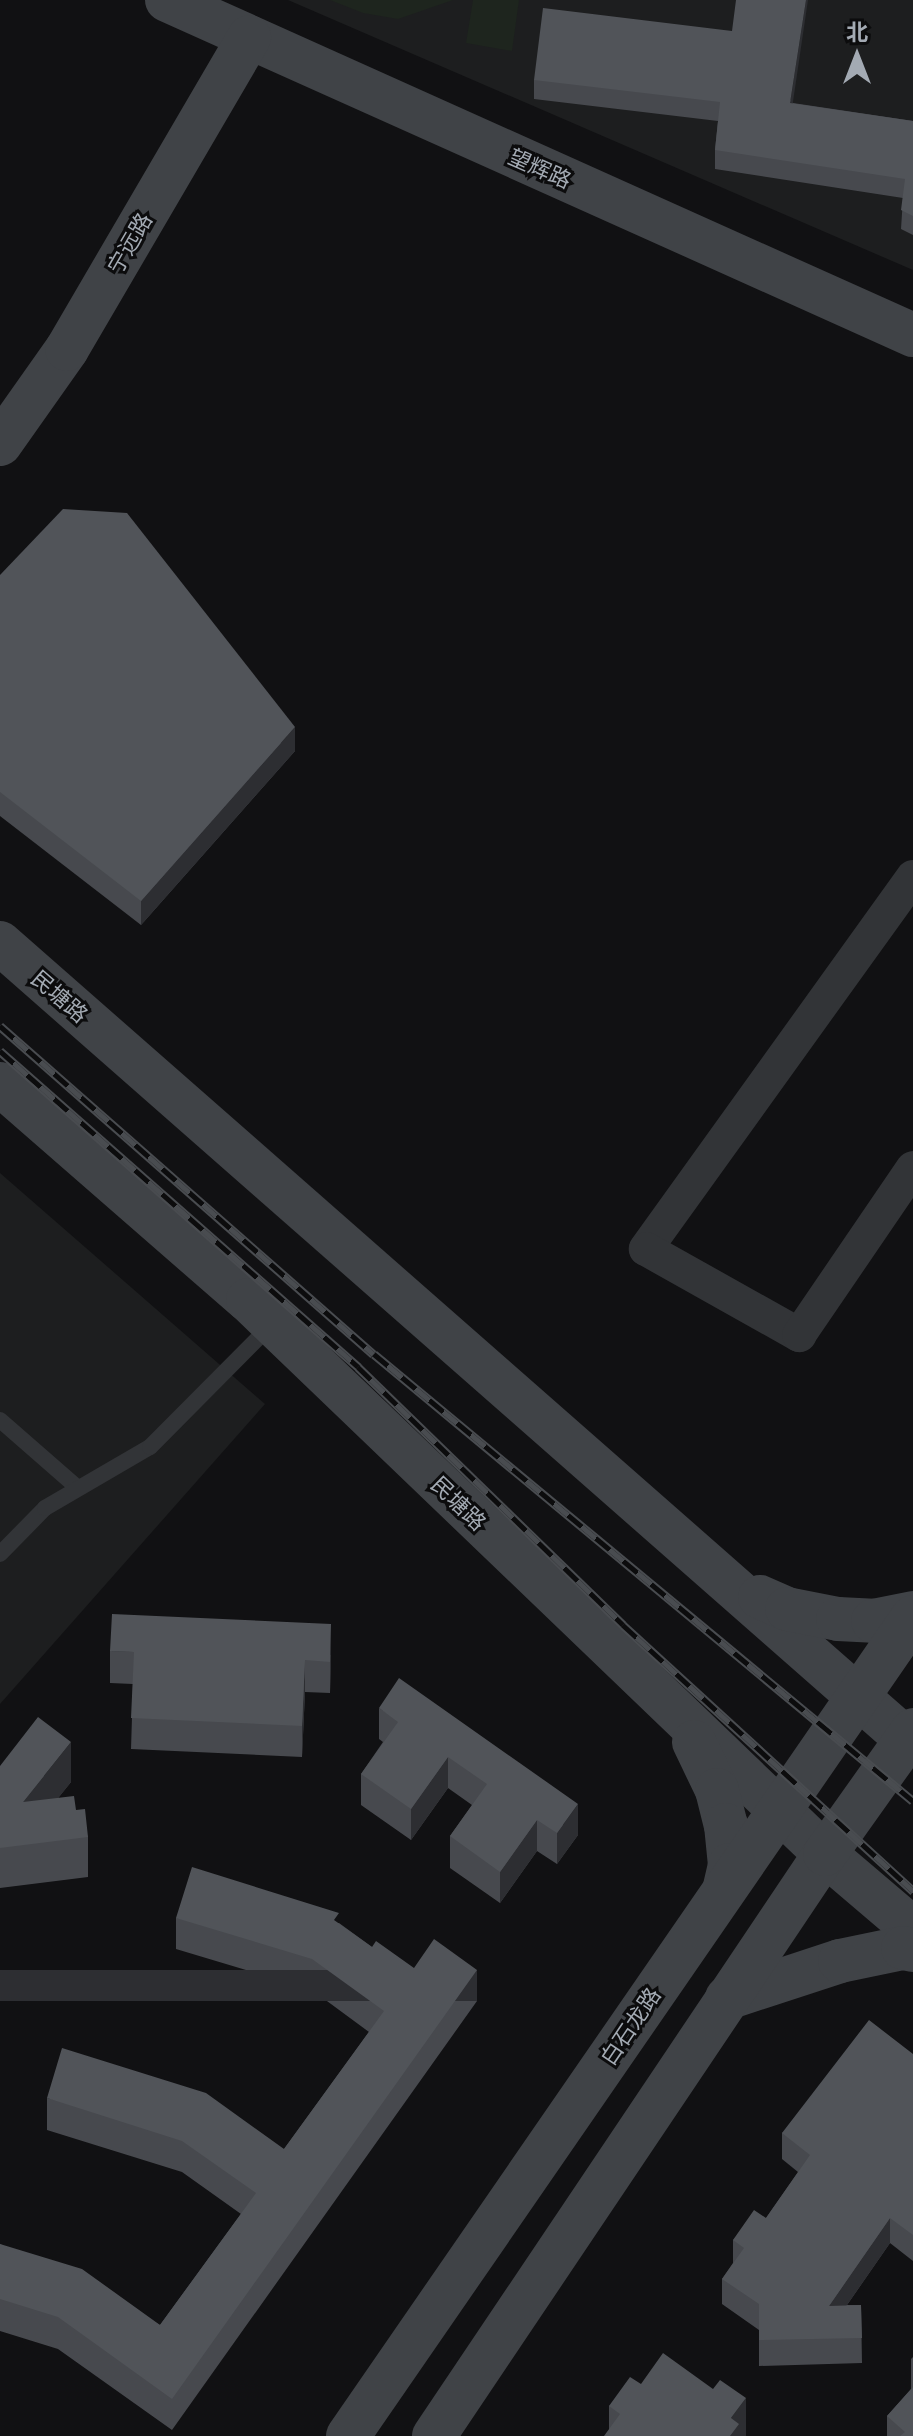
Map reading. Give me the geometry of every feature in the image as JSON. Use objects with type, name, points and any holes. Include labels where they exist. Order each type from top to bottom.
[{"type":"main road","name":"望辉路","points":[[167,0],[913,335]]},
{"type":"main road","name":"宁远路","points":[[0,444],[67,349],[249,37]]},
{"type":"main road","name":"民塘路","points":[[0,943],[911,1738]]},
{"type":"main road","name":"民塘路","points":[[0,1084],[272,1324],[825,1854],[913,1929]]},
{"type":"main road","points":[[735,1586],[787,1609],[838,1619],[873,1621],[913,1615]]},
{"type":"main road","name":"白石龙路","points":[[348,2436],[913,1615]]},
{"type":"main road","points":[[682,1718],[717,1790],[723,1813],[730,1865],[725,1887]]},
{"type":"main road","points":[[434,2436],[825,1854],[911,1738]]},
{"type":"main road","points":[[727,1998],[840,1961],[903,1948],[913,1950]]},
{"type":"street","points":[[913,877],[646,1249],[799,1335],[913,1168]]},
{"type":"lane","points":[[0,1554],[45,1508],[150,1447],[272,1324]]},
{"type":"lane","points":[[0,1420],[78,1488]]},
{"type":"shaded area","points":[[288,0],[913,0],[913,270]]},
{"type":"shaded area","points":[[330,0],[453,0],[398,19],[363,13]]},
{"type":"shaded area","points":[[473,0],[519,0],[512,51],[466,43]]},
{"type":"shaded area","points":[[0,1173],[265,1404],[0,1704]]},
{"type":"building","points":[[736,0],[806,0],[790,103],[913,121],[913,216],[901,210],[905,179],[715,150],[720,102],[534,80],[543,8],[732,31]]},
{"type":"building","points":[[63,509],[127,513],[295,727],[141,901],[0,792],[0,575]]},
{"type":"building","points":[[112,1614],[331,1624],[330,1662],[305,1660],[302,1726],[131,1718],[134,1652],[110,1651]]},
{"type":"building","points":[[399,1678],[578,1804],[557,1833],[537,1820],[500,1872],[450,1836],[487,1784],[448,1757],[411,1809],[361,1774],[398,1722],[379,1708]]},
{"type":"building","points":[[38,1717],[71,1742],[23,1802],[74,1796],[76,1810],[85,1809],[88,1837],[0,1848],[0,1766]]},
{"type":"building","points":[[192,1867],[339,1913],[334,1920],[372,1947],[376,1941],[414,1968],[434,1939],[477,1970],[172,2399],[58,2317],[0,2299],[0,2244],[82,2269],[160,2325],[256,2193],[182,2141],[47,2098],[62,2048],[206,2093],[284,2149],[384,2011],[312,1959],[176,1918]]},
{"type":"building","points":[[869,2020],[913,2054],[913,2235],[890,2218],[829,2306],[861,2305],[862,2338],[759,2340],[759,2304],[722,2279],[744,2248],[733,2240],[754,2210],[766,2218],[810,2155],[782,2133]]},
{"type":"building","points":[[663,2353],[713,2389],[720,2380],[746,2398],[731,2418],[739,2424],[730,2436],[604,2436],[620,2414],[609,2406],[630,2377],[641,2384]]},
{"type":"building","points":[[913,2387],[913,2436],[900,2436],[905,2432],[887,2416]]},
{"type":"railway","points":[[0,1026],[374,1354],[913,1801]]},
{"type":"railway","points":[[0,1051],[358,1367],[623,1625],[913,1891]]}]
